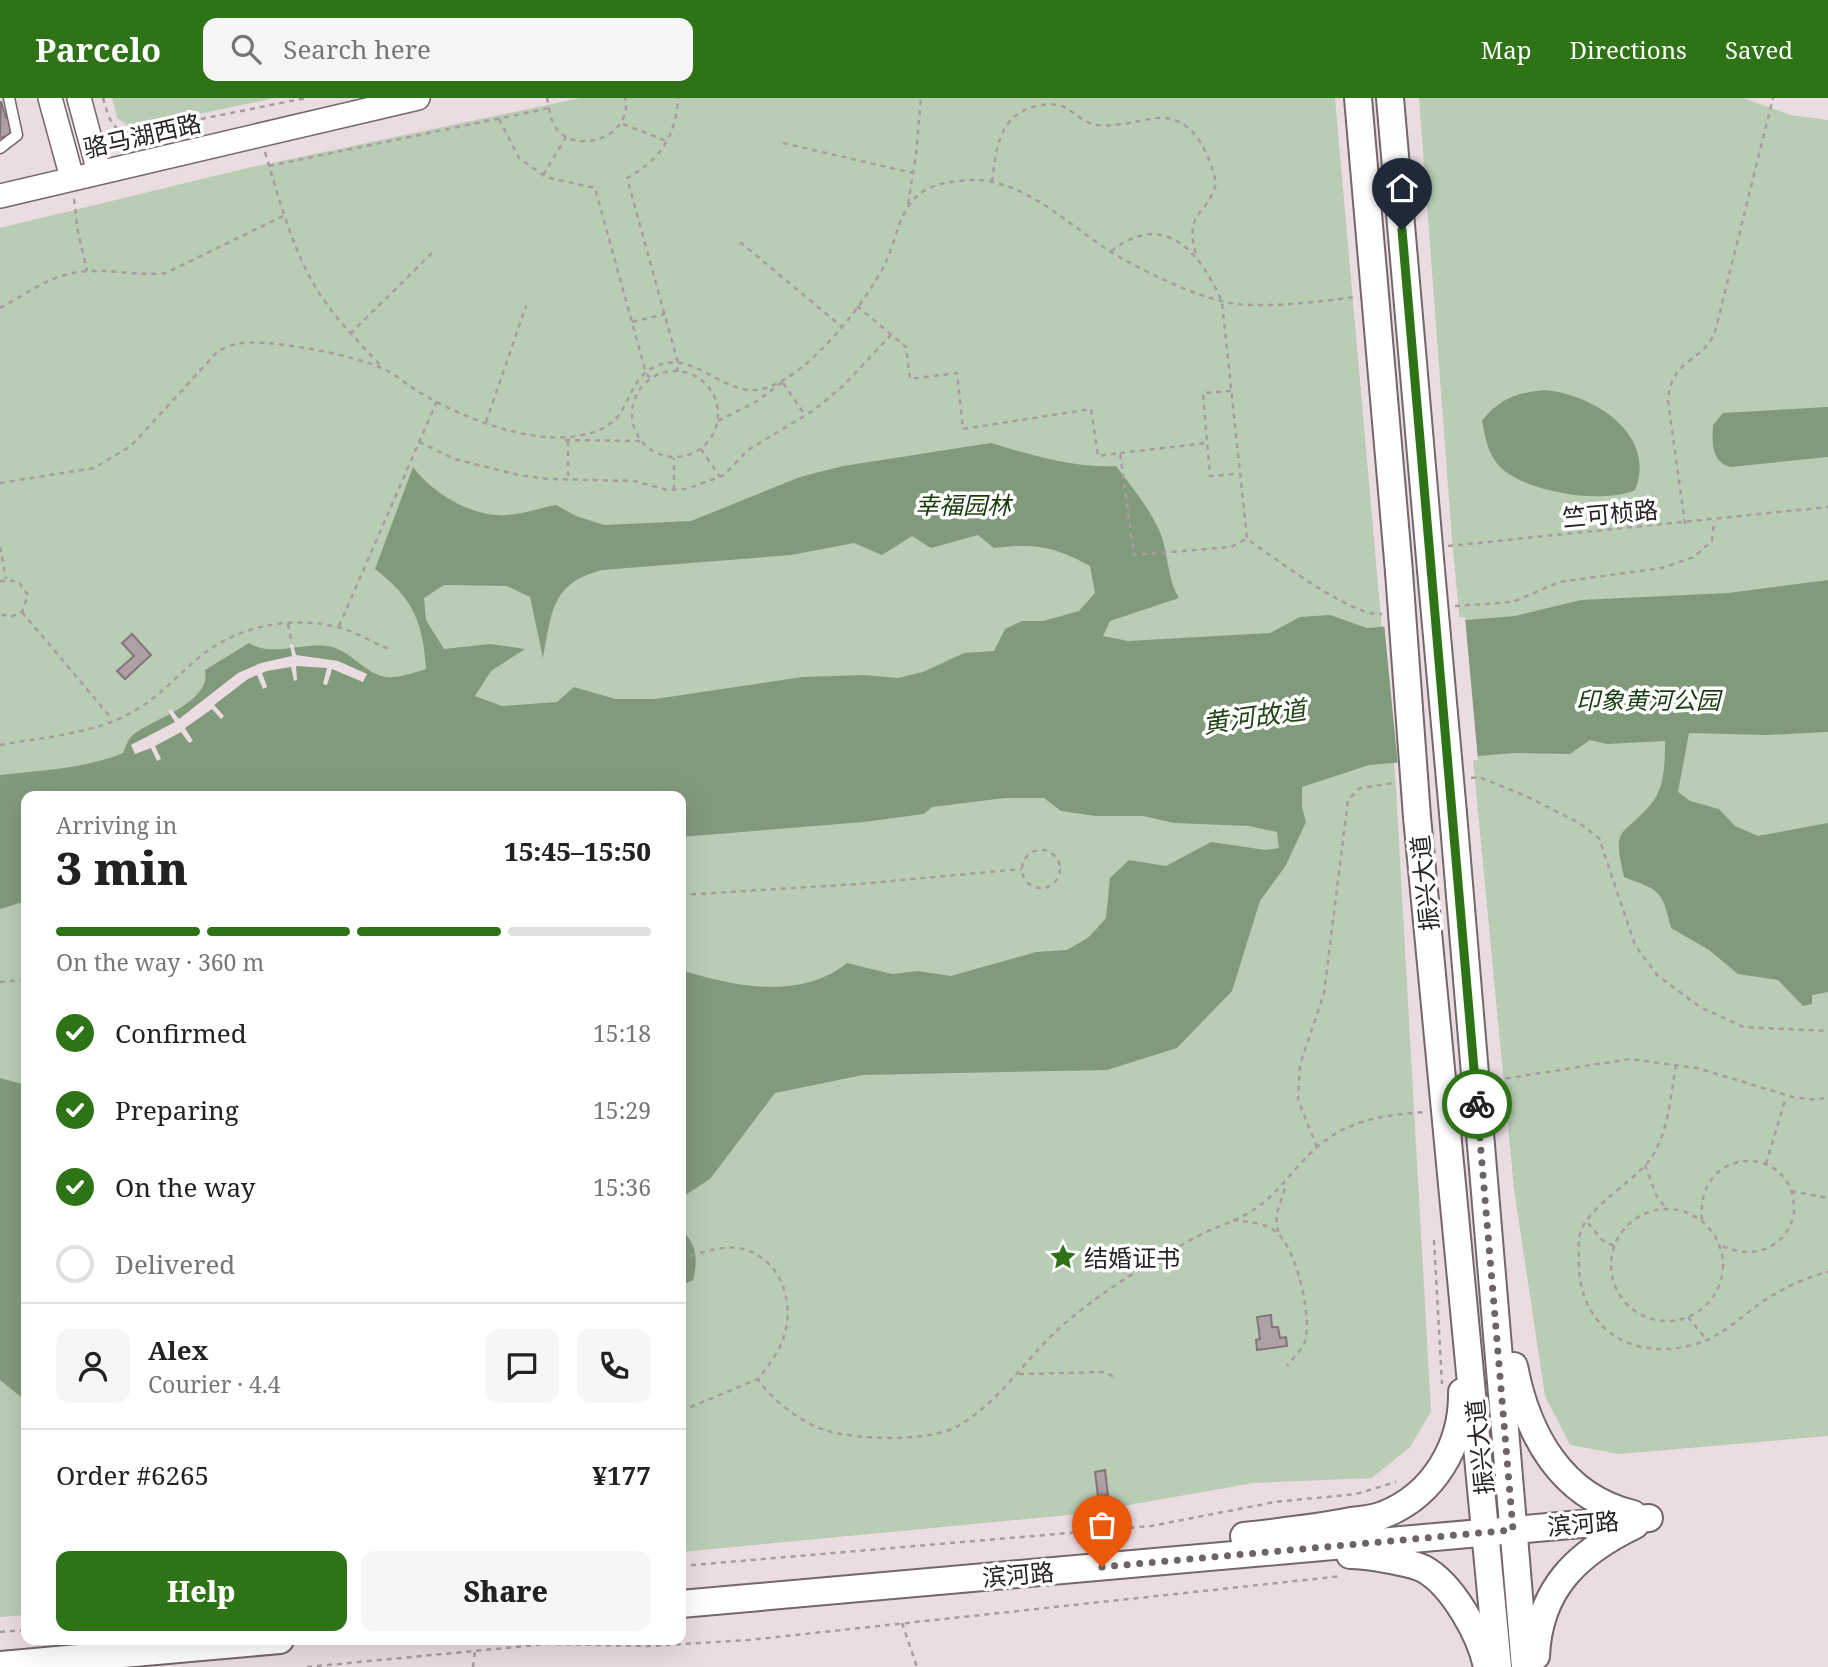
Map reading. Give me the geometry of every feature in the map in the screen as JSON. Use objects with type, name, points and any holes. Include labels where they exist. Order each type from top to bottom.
[{"type":"main road","name":"振兴大道","points":[[1358,98],[1418,817],[1433,1115],[1460,1250],[1500,1531],[1525,1667]]},
{"type":"main road","name":"振兴大道","points":[[1390,98],[1487,1219],[1500,1531],[1498,1667]]},
{"type":"main road","points":[[1487,1219],[1521,1405],[1532,1431],[1551,1460],[1588,1495],[1611,1509],[1649,1518]]},
{"type":"main road","points":[[1159,1562],[1221,1539],[1313,1528],[1382,1516],[1413,1498],[1438,1475],[1453,1445],[1463,1410],[1460,1250]]},
{"type":"main road","points":[[1536,1667],[1537,1630],[1547,1603],[1566,1573],[1606,1539],[1649,1518]]},
{"type":"main road","name":"滨河路","points":[[686,1604],[1649,1518]]},
{"type":"main road","points":[[1159,1562],[1359,1555],[1423,1569],[1447,1590],[1469,1619],[1487,1667]]},
{"type":"main road","points":[[0,1665],[225,1645]]},
{"type":"street","points":[[50,98],[72,178]]},
{"type":"street","points":[[79,98],[99,172]]},
{"type":"street","name":"骆马湖西路","points":[[0,196],[418,98]]},
{"type":"lane","points":[[0,148],[18,135],[9,98]]},
{"type":"path","points":[[103,98],[111,122],[116,128],[131,133],[306,98]]},
{"type":"path","points":[[547,98],[555,125],[566,136],[592,140],[603,138],[623,124],[626,115],[625,98]]},
{"type":"path","points":[[677,372],[678,363],[627,178],[649,166],[669,142],[677,120],[678,98]]},
{"type":"path","points":[[717,421],[757,401],[789,377],[841,326],[885,264],[908,207],[921,98]]},
{"type":"path","points":[[1685,524],[1668,401],[1669,385],[1684,362],[1709,346],[1715,332],[1773,98]]},
{"type":"path","points":[[992,182],[998,141],[1007,124],[1027,109],[1055,104],[1090,124],[1157,118],[1181,124],[1196,133],[1204,146],[1216,183],[1192,226],[1191,237],[1197,257]]},
{"type":"path","points":[[269,166],[550,108]]},
{"type":"path","points":[[499,118],[520,158],[543,175],[578,186],[595,188],[646,373],[651,379]]},
{"type":"path","points":[[623,124],[669,142]]},
{"type":"path","points":[[259,135],[299,255],[317,289],[350,334],[385,369],[437,401],[486,422],[542,437],[642,441]]},
{"type":"path","points":[[543,175],[566,136]]},
{"type":"path","points":[[783,142],[913,173]]},
{"type":"path","points":[[72,178],[78,232],[87,271]]},
{"type":"path","points":[[908,207],[916,196],[932,187],[969,180],[992,182],[1031,198],[1111,251],[1222,302],[1274,304],[1374,294]]},
{"type":"path","points":[[0,308],[50,279],[87,271],[149,275],[166,273],[285,215]]},
{"type":"path","points":[[1111,251],[1130,237],[1152,233],[1171,238],[1197,257],[1210,273],[1222,302],[1238,474],[1247,539],[1332,595],[1371,615],[1383,614]]},
{"type":"path","points":[[740,242],[841,326]]},
{"type":"path","points":[[350,334],[434,251]]},
{"type":"path","points":[[486,422],[526,306]]},
{"type":"path","points":[[857,306],[906,347],[910,379],[957,373],[963,429],[1091,409],[1098,456],[1207,443]]},
{"type":"path","points":[[632,322],[664,314]]},
{"type":"path","points":[[419,442],[455,459],[528,476],[568,480],[634,481],[674,490],[707,484],[720,477],[748,450],[805,415],[844,385],[891,335]]},
{"type":"path","points":[[0,483],[94,468],[131,446],[218,351],[236,344],[258,342],[330,353],[385,369]]},
{"type":"path","points":[[542,437],[587,435],[606,426],[618,416],[629,394],[646,373],[660,365],[686,363],[730,387],[746,392],[767,388],[789,377]]},
{"type":"path","points":[[677,372],[697,377],[708,386],[715,398],[717,421],[711,439],[701,449],[674,457],[660,454],[642,441],[633,424],[632,409],[636,396],[651,379],[677,372]]},
{"type":"path","points":[[782,382],[805,415]]},
{"type":"path","points":[[1231,391],[1203,393],[1207,443],[1210,476],[1238,474]]},
{"type":"path","points":[[338,627],[437,401]]},
{"type":"path","points":[[568,440],[568,480]]},
{"type":"path","points":[[701,449],[720,477]]},
{"type":"path","points":[[1120,453],[1134,555],[1231,547],[1247,539]]},
{"type":"path","points":[[674,457],[674,490]]},
{"type":"path","name":"竺可桢路","points":[[1430,559],[1828,507]]},
{"type":"path","points":[[1445,607],[1513,602],[1559,582],[1662,568],[1694,557],[1712,541],[1714,521]]},
{"type":"path","points":[[0,547],[6,579]]},
{"type":"path","points":[[0,581],[18,581],[26,589],[28,601],[22,612],[10,617],[0,614]]},
{"type":"path","points":[[22,612],[113,720]]},
{"type":"path","points":[[0,745],[66,733],[113,720],[163,694],[197,659],[239,633],[303,622],[338,627],[391,650]]},
{"type":"path","points":[[288,624],[292,644]]},
{"type":"path","points":[[1466,778],[1479,778],[1527,796],[1579,823],[1599,838],[1635,946],[1657,975],[1700,1007],[1744,1027],[1828,1031]]},
{"type":"path","points":[[1317,1147],[1298,1100],[1300,1065],[1324,993],[1348,800],[1360,788],[1402,782]]},
{"type":"path","points":[[1042,850],[1057,859],[1060,871],[1054,882],[1036,887],[1026,880],[1022,869],[1026,857],[1042,850]]},
{"type":"path","points":[[686,895],[858,884],[1022,869]]},
{"type":"path","points":[[0,982],[21,981]]},
{"type":"path","points":[[1475,1083],[1630,1059],[1676,1065],[1786,1095],[1817,1100],[1828,1097]]},
{"type":"path","points":[[1676,1065],[1663,1136],[1644,1165],[1580,1232],[1579,1272],[1587,1309],[1604,1331],[1628,1342],[1661,1351],[1719,1335],[1767,1299],[1828,1272]]},
{"type":"path","points":[[1766,1164],[1786,1095]]},
{"type":"path","points":[[758,1379],[796,1414],[824,1430],[892,1437],[927,1435],[955,1428],[1019,1374],[1062,1326],[1123,1279],[1253,1211],[1287,1182],[1317,1147],[1362,1120],[1433,1115]]},
{"type":"path","points":[[1702,1220],[1704,1191],[1722,1167],[1744,1161],[1766,1164],[1779,1172],[1791,1191],[1794,1215],[1788,1230],[1778,1242],[1764,1250],[1749,1253],[1720,1245]]},
{"type":"path","points":[[1644,1165],[1657,1197],[1667,1209]]},
{"type":"path","points":[[1287,1182],[1276,1216],[1278,1232],[1303,1280],[1306,1295],[1305,1343],[1287,1366]]},
{"type":"path","points":[[1791,1191],[1828,1198]]},
{"type":"path","points":[[1667,1209],[1690,1213],[1702,1220],[1720,1245],[1723,1275],[1716,1293],[1705,1307],[1688,1317],[1670,1321],[1652,1319],[1635,1311],[1622,1299],[1613,1282],[1611,1264],[1614,1246],[1623,1230],[1636,1217],[1653,1210],[1667,1209]]},
{"type":"path","points":[[1232,1220],[1261,1224],[1278,1232]]},
{"type":"path","points":[[1587,1222],[1602,1240],[1614,1246]]},
{"type":"path","points":[[1434,1234],[1442,1390]]},
{"type":"path","points":[[686,1258],[720,1248],[744,1249],[771,1264],[783,1281],[787,1307],[785,1333],[772,1361],[758,1379],[686,1409]]},
{"type":"path","points":[[1688,1317],[1706,1340]]},
{"type":"path","points":[[1019,1374],[1105,1372],[1116,1378]]},
{"type":"path","points":[[686,1566],[1151,1526],[1275,1502],[1356,1494],[1402,1478]]},
{"type":"path","points":[[686,1644],[749,1640],[1350,1575]]},
{"type":"path","points":[[902,1623],[917,1667]]},
{"type":"path","points":[[0,1632],[21,1630]]},
{"type":"path","points":[[307,1667],[537,1645]]},
{"type":"path","points":[[599,1645],[667,1645]]},
{"type":"path","points":[[473,1667],[475,1651]]},
{"type":"green space","points":[[112,98],[275,98],[132,128],[117,118]]},
{"type":"green space","name":"幸福园林","points":[[580,98],[1335,98],[1396,788],[1431,1412],[1410,1447],[1372,1478],[1253,1483],[1079,1514],[686,1552],[686,791],[21,791],[21,1615],[0,1617],[0,228],[243,169]]},
{"type":"green space","name":"印象黄河公园","points":[[1419,98],[1743,98],[1791,115],[1828,120],[1828,1436],[1619,1454],[1570,1445],[1545,1396],[1514,1189],[1452,539]]},
{"type":"water","points":[[1545,390],[1582,399],[1616,420],[1629,435],[1637,451],[1640,470],[1635,490],[1603,496],[1562,493],[1522,481],[1496,462],[1488,448],[1482,421],[1495,407],[1509,398]]},
{"type":"water","points":[[1828,407],[1828,457],[1730,467],[1716,456],[1713,425],[1723,413]]},
{"type":"water","name":"黄河故道","points":[[991,443],[1068,463],[1116,466],[1155,521],[1179,598],[1110,621],[1103,636],[1128,641],[1270,633],[1300,617],[1330,615],[1367,628],[1515,616],[1581,600],[1728,593],[1828,580],[1828,732],[1766,735],[1689,733],[1678,792],[1690,801],[1719,809],[1735,826],[1758,836],[1828,823],[1828,992],[1812,995],[1812,1004],[1803,1006],[1778,980],[1738,974],[1709,950],[1671,928],[1658,893],[1624,877],[1619,840],[1656,798],[1663,774],[1665,741],[1607,744],[1590,740],[1570,754],[1515,753],[1369,765],[1302,787],[1302,807],[1306,822],[1286,865],[1260,901],[1232,991],[1177,1048],[1107,1070],[863,1075],[775,1093],[710,1179],[686,1195],[686,971],[744,985],[788,986],[829,975],[847,963],[892,974],[918,971],[951,976],[1036,952],[1067,950],[1089,937],[1106,918],[1110,878],[1129,860],[1166,866],[1211,842],[1266,850],[1279,848],[1277,832],[1249,826],[1174,823],[1143,816],[1096,816],[1061,811],[1044,798],[1005,798],[932,807],[924,814],[864,822],[686,837],[686,791],[21,791],[21,903],[0,909],[0,775],[78,766],[123,753],[134,734],[180,708],[200,691],[205,681],[205,670],[249,643],[267,649],[317,646],[336,648],[384,677],[402,676],[426,669],[425,652],[414,612],[399,590],[375,569],[413,467],[431,486],[467,508],[494,515],[556,505],[576,516],[604,525],[691,521],[800,477],[843,466]],"holes":[[[978,535],[994,548],[1021,546],[1054,550],[1090,566],[1095,593],[1079,611],[1043,621],[1022,621],[1005,629],[994,651],[964,653],[923,672],[898,678],[863,675],[802,677],[655,699],[615,699],[574,687],[557,702],[502,706],[475,696],[491,671],[525,649],[490,644],[444,649],[426,620],[424,598],[444,585],[507,586],[530,597],[543,658],[552,613],[563,591],[585,576],[602,570],[791,555],[854,543],[882,555],[912,536],[931,548]]]},
{"type":"water","points":[[0,1078],[21,1084],[21,1397],[0,1380]]},
{"type":"water","points":[[686,1236],[696,1259],[693,1280],[686,1284]]},
{"type":"pier","points":[[1465,617],[1478,760],[1398,766],[1384,623]]},
{"type":"pier","points":[[290,644],[293,644],[296,655],[338,661],[367,674],[363,682],[332,669],[327,685],[323,684],[327,668],[296,666],[297,680],[294,681],[291,667],[267,671],[262,673],[267,687],[263,689],[257,675],[214,705],[224,716],[221,719],[212,709],[185,728],[193,741],[189,743],[181,732],[155,746],[161,759],[157,761],[151,748],[135,754],[131,745],[175,722],[168,711],[171,709],[179,719],[238,673],[261,663],[292,656]]},
{"type":"building","points":[[1,101],[6,118],[12,116],[15,128],[10,130],[11,135],[0,138]]},
{"type":"building","points":[[132,634],[151,655],[125,679],[117,671],[134,656],[122,643]]},
{"type":"building","points":[[1271,1315],[1272,1327],[1278,1327],[1280,1338],[1286,1337],[1287,1346],[1257,1350],[1256,1340],[1260,1339],[1257,1317]]},
{"type":"building","points":[[1105,1470],[1108,1495],[1098,1496],[1095,1472]]},
{"type":"way so far","points":[[1102,1567],[1513,1530],[1477,1104]]},
{"type":"place","name":"结婚证书","points":[[1063,1257]]},
{"type":"route","points":[[1402,230],[1477,1104]]}]
